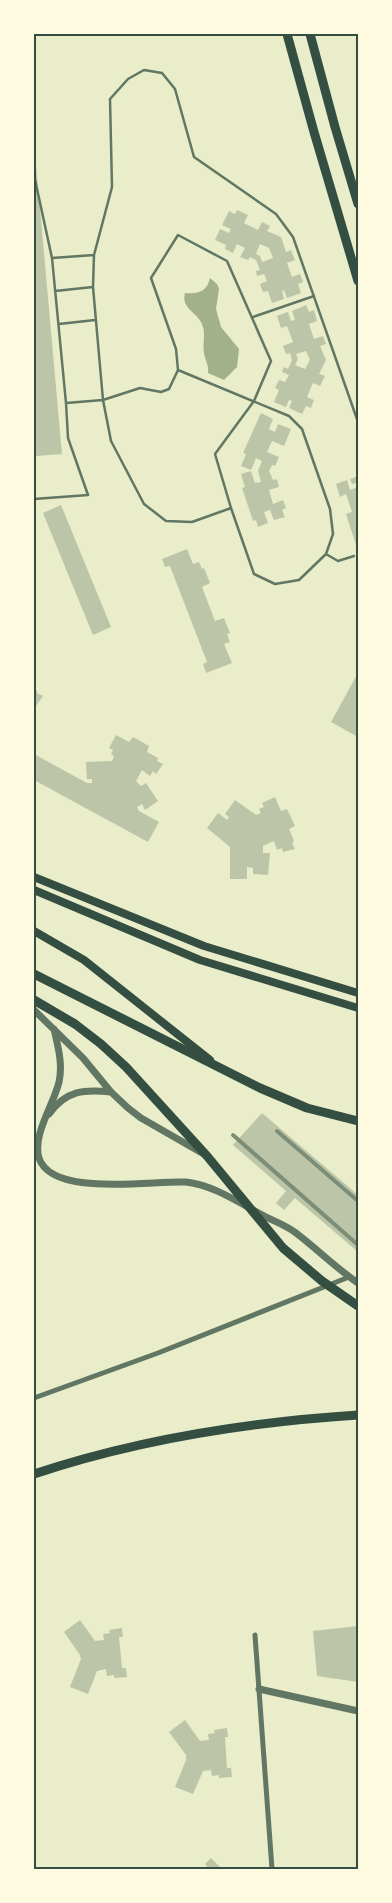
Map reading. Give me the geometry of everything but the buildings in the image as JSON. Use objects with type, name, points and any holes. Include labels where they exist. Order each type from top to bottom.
[{"type":"main road","points":[[287,34],[358,280]]},
{"type":"main road","points":[[310,34],[358,204]]},
{"type":"main road","points":[[34,877],[204,946],[358,993]]},
{"type":"main road","points":[[34,890],[200,960],[358,1008]]},
{"type":"main road","points":[[34,931],[84,960],[218,1066]]},
{"type":"main road","points":[[34,974],[260,1088],[307,1108],[358,1121]]},
{"type":"main road","points":[[34,1000],[75,1024],[102,1044],[169,1113],[284,1248],[322,1281],[358,1306]]},
{"type":"main road","points":[[34,1474],[63,1464],[136,1446],[214,1430],[296,1419],[358,1414]]},
{"type":"street","points":[[34,1010],[82,1058],[111,1092],[141,1118],[207,1156]]},
{"type":"street","points":[[54,1029],[60,1053],[61,1068],[59,1082],[43,1122],[37,1148],[39,1159],[48,1170],[60,1177],[86,1184],[186,1182],[215,1190],[295,1232],[335,1267],[358,1283]]},
{"type":"street","points":[[43,1122],[54,1107],[72,1094],[92,1090],[111,1092]]},
{"type":"street","points":[[34,1398],[158,1353],[349,1276]]},
{"type":"street","points":[[255,1635],[272,1869]]},
{"type":"street","points":[[258,1689],[358,1711]]},
{"type":"lane","points":[[231,508],[192,522],[166,521],[144,504],[111,441],[103,400],[95,320],[94,255],[112,186],[110,99],[128,79],[144,70],[162,73],[175,89],[194,157],[276,214],[293,237],[358,422]]},
{"type":"lane","points":[[34,175],[52,258],[68,438],[88,495],[34,499]]},
{"type":"lane","points":[[66,403],[103,400],[140,388],[161,392],[169,389],[178,370],[176,349],[151,278],[178,235],[227,261],[271,361],[254,402],[215,454],[254,574],[275,584],[299,580],[326,554],[333,534],[330,509],[302,429],[289,416],[254,402],[178,370]]},
{"type":"lane","points":[[52,258],[94,255]]},
{"type":"lane","points":[[55,291],[93,287]]},
{"type":"lane","points":[[253,317],[314,296]]},
{"type":"lane","points":[[58,324],[95,320]]},
{"type":"lane","points":[[326,554],[338,561],[354,556]]},
{"type":"shaded area","points":[[210,278],[217,284],[219,289],[216,309],[221,327],[239,349],[237,367],[224,380],[208,373],[204,356],[203,326],[187,306],[184,298],[185,293],[194,293],[204,289],[209,283]]},
{"type":"railway","points":[[277,1131],[358,1201]]},
{"type":"railway","points":[[233,1135],[358,1245]]}]
